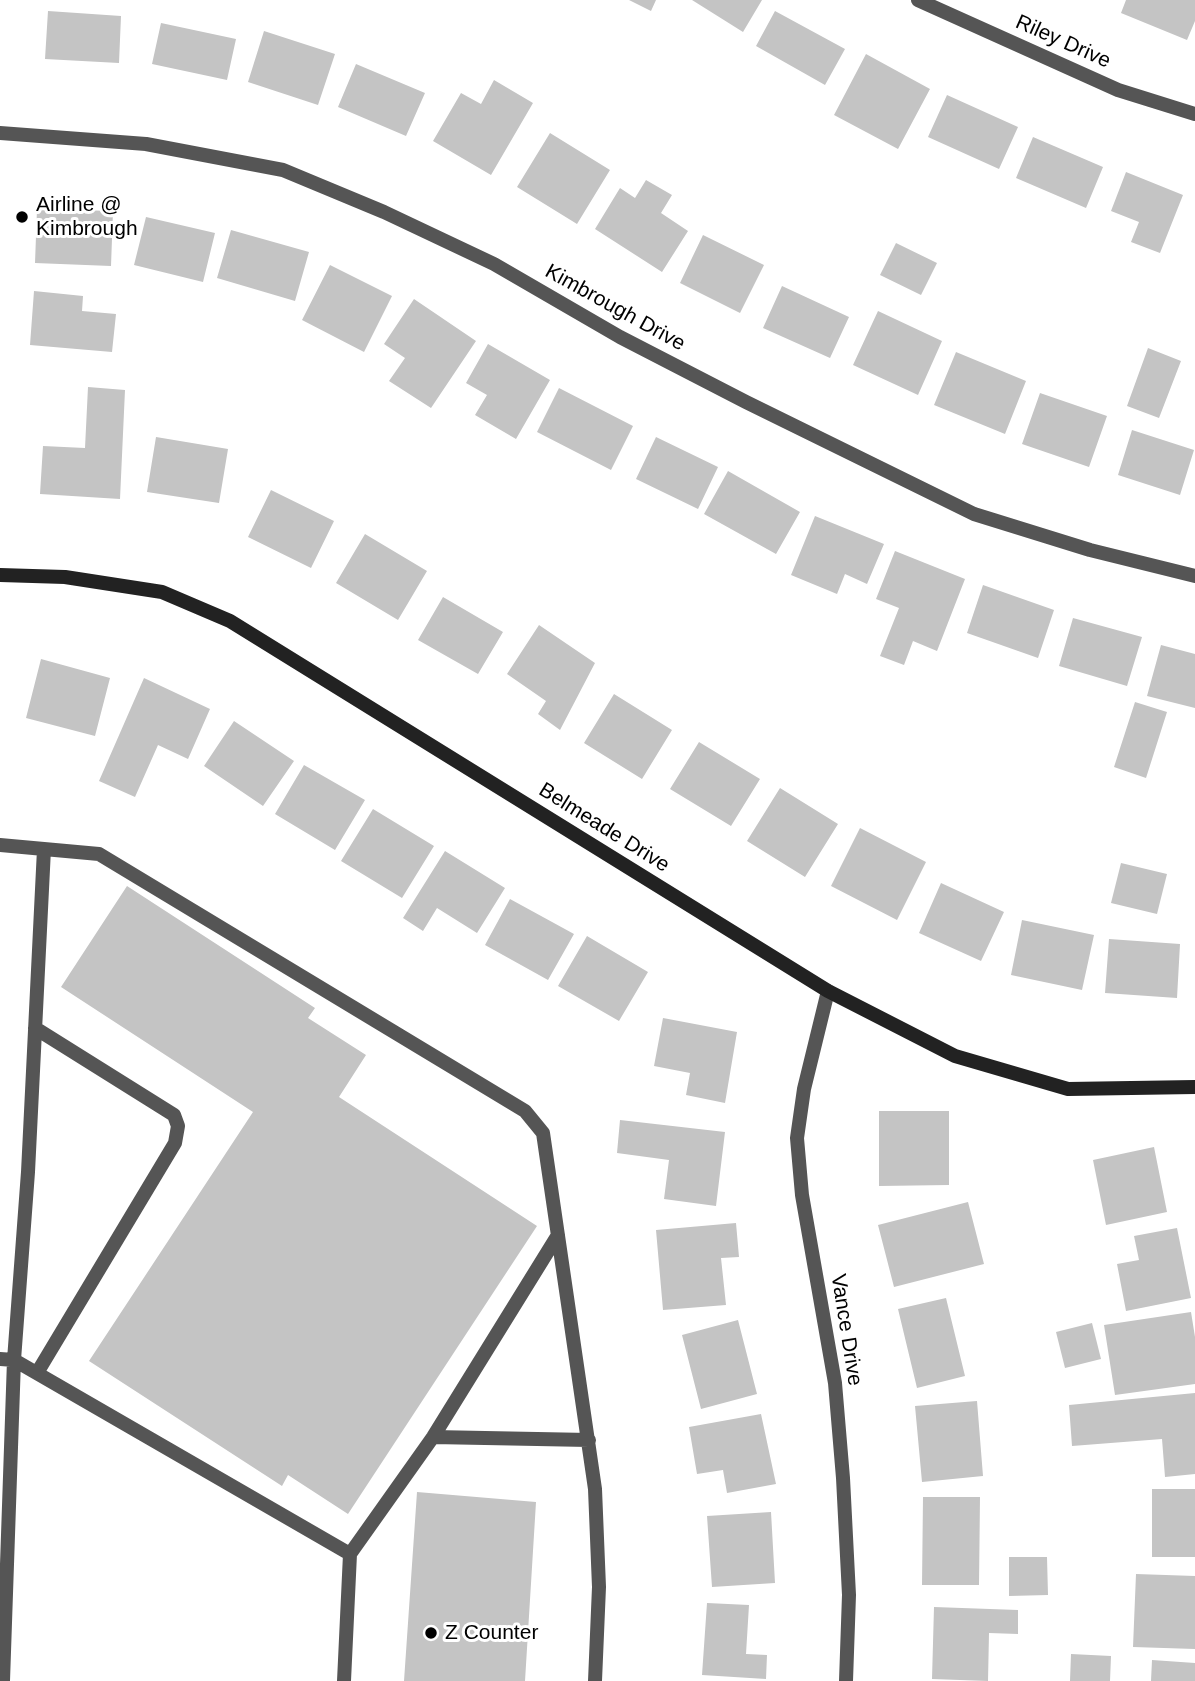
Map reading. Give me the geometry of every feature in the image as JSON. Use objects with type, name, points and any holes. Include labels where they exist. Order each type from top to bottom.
[{"type":"street","name":"Riley Drive","points":[[918,0],[1118,90],[1195,114]]},
{"type":"street","name":"Kimbrough Drive","points":[[0,133],[146,144],[282,170],[384,212],[494,264],[620,337],[689,373],[974,514],[1090,550],[1195,576]]},
{"type":"street","name":"Belmeade Drive","points":[[0,575],[65,577],[162,592],[230,621],[828,991],[955,1056],[1068,1089],[1195,1087]]},
{"type":"street","points":[[0,845],[99,854],[525,1111],[543,1133],[595,1489],[599,1587],[595,1681]]},
{"type":"street","points":[[3,1681],[7,1359],[28,1172],[44,849]]},
{"type":"street","name":"Vance Drive","points":[[828,991],[804,1089],[797,1138],[802,1195],[835,1383],[849,1595],[846,1681]]},
{"type":"street","points":[[34,1028],[174,1115],[178,1126],[175,1143],[37,1373]]},
{"type":"street","points":[[344,1681],[350,1555],[433,1437],[558,1235]]},
{"type":"street","points":[[7,1359],[37,1373],[350,1555]]},
{"type":"street","points":[[433,1437],[589,1440]]},
{"type":"building","points":[[629,0],[656,0],[651,11]]},
{"type":"building","points":[[692,0],[762,0],[743,32]]},
{"type":"building","points":[[1126,0],[1195,0],[1195,21],[1187,40],[1121,13]]},
{"type":"building","points":[[48,11],[121,16],[119,63],[45,59]]},
{"type":"building","points":[[775,11],[845,49],[825,85],[756,46]]},
{"type":"building","points":[[161,23],[236,39],[227,80],[152,64]]},
{"type":"building","points":[[264,31],[335,54],[318,105],[248,82]]},
{"type":"building","points":[[866,54],[930,89],[898,149],[834,115]]},
{"type":"building","points":[[356,64],[425,93],[406,136],[338,107]]},
{"type":"building","points":[[494,80],[533,103],[491,175],[433,141],[461,93],[481,104]]},
{"type":"building","points":[[947,95],[1018,127],[999,169],[928,137]]},
{"type":"building","points":[[550,133],[610,170],[577,224],[517,187]]},
{"type":"building","points":[[1033,137],[1103,167],[1086,208],[1016,178]]},
{"type":"building","points":[[1126,172],[1183,195],[1160,253],[1131,242],[1139,222],[1111,211]]},
{"type":"building","points":[[646,180],[672,195],[661,213],[688,231],[662,272],[595,229],[620,188],[635,198]]},
{"type":"building","points":[[37,209],[113,211],[111,266],[35,263]]},
{"type":"building","points":[[146,217],[215,233],[203,282],[134,265]]},
{"type":"building","points":[[231,230],[309,252],[295,301],[217,278]]},
{"type":"building","points":[[703,235],[764,265],[740,313],[680,283]]},
{"type":"building","points":[[896,243],[937,263],[921,295],[880,275]]},
{"type":"building","points":[[330,265],[392,296],[364,352],[302,320]]},
{"type":"building","points":[[782,286],[849,317],[830,358],[763,328]]},
{"type":"building","points":[[34,291],[83,296],[82,311],[116,314],[112,352],[30,345]]},
{"type":"building","points":[[414,299],[476,341],[431,408],[389,381],[405,358],[384,344]]},
{"type":"building","points":[[878,311],[942,341],[918,395],[853,365]]},
{"type":"building","points":[[488,344],[550,380],[516,439],[475,415],[487,395],[466,383]]},
{"type":"building","points":[[1148,348],[1181,361],[1159,418],[1127,406]]},
{"type":"building","points":[[956,352],[1026,381],[1005,434],[934,405]]},
{"type":"building","points":[[88,387],[125,390],[120,499],[40,494],[43,446],[85,448]]},
{"type":"building","points":[[559,388],[633,426],[611,470],[537,432]]},
{"type":"building","points":[[1040,393],[1107,416],[1089,467],[1022,444]]},
{"type":"building","points":[[1132,430],[1194,450],[1180,495],[1118,475]]},
{"type":"building","points":[[156,437],[228,449],[219,503],[147,492]]},
{"type":"building","points":[[656,437],[718,467],[698,509],[636,479]]},
{"type":"building","points":[[728,471],[800,512],[776,554],[704,514]]},
{"type":"building","points":[[271,490],[334,521],[311,568],[248,537]]},
{"type":"building","points":[[815,516],[884,544],[867,584],[845,574],[837,594],[791,575]]},
{"type":"building","points":[[365,534],[427,571],[398,620],[336,583]]},
{"type":"building","points":[[895,551],[965,579],[937,651],[913,641],[904,665],[880,656],[899,608],[876,599]]},
{"type":"building","points":[[983,585],[1054,610],[1038,658],[967,633]]},
{"type":"building","points":[[443,597],[503,632],[478,674],[418,640]]},
{"type":"building","points":[[1073,618],[1142,637],[1127,686],[1059,666]]},
{"type":"building","points":[[539,625],[595,663],[560,730],[538,714],[546,701],[507,674]]},
{"type":"building","points":[[1161,645],[1195,654],[1195,708],[1147,696]]},
{"type":"building","points":[[41,659],[110,678],[95,736],[26,718]]},
{"type":"building","points":[[144,678],[210,709],[188,759],[158,745],[135,797],[99,781]]},
{"type":"building","points":[[614,694],[672,730],[642,779],[584,743]]},
{"type":"building","points":[[1135,702],[1167,712],[1146,778],[1114,767]]},
{"type":"building","points":[[234,721],[294,761],[263,806],[204,766]]},
{"type":"building","points":[[699,742],[760,779],[731,826],[670,789]]},
{"type":"building","points":[[304,765],[365,800],[335,850],[275,814]]},
{"type":"building","points":[[780,788],[838,824],[805,877],[747,841]]},
{"type":"building","points":[[373,809],[434,846],[402,898],[341,861]]},
{"type":"building","points":[[860,828],[926,862],[897,920],[831,886]]},
{"type":"building","points":[[445,851],[505,888],[477,933],[437,908],[423,931],[403,918]]},
{"type":"building","points":[[1121,863],[1167,874],[1157,914],[1111,903]]},
{"type":"building","points":[[941,883],[1004,912],[981,961],[919,933]]},
{"type":"building","points":[[127,886],[315,1008],[308,1018],[366,1055],[339,1097],[537,1226],[348,1514],[288,1475],[282,1486],[89,1361],[253,1112],[61,987]]},
{"type":"building","points":[[510,899],[574,934],[548,980],[485,945]]},
{"type":"building","points":[[1022,920],[1094,935],[1082,990],[1011,975]]},
{"type":"building","points":[[587,936],[648,972],[619,1021],[558,986]]},
{"type":"building","points":[[1109,939],[1180,944],[1177,998],[1105,993]]},
{"type":"building","points":[[663,1018],[737,1032],[725,1103],[686,1095],[690,1073],[654,1066]]},
{"type":"building","points":[[879,1111],[949,1111],[949,1185],[879,1186]]},
{"type":"building","points":[[620,1120],[725,1132],[716,1206],[664,1199],[669,1160],[617,1153]]},
{"type":"building","points":[[1154,1147],[1167,1212],[1106,1225],[1093,1160]]},
{"type":"building","points":[[968,1202],[984,1264],[894,1287],[878,1225]]},
{"type":"building","points":[[736,1223],[739,1257],[721,1258],[726,1305],[663,1310],[656,1230]]},
{"type":"building","points":[[1177,1228],[1191,1298],[1126,1311],[1117,1264],[1139,1260],[1134,1236]]},
{"type":"building","points":[[946,1298],[965,1376],[917,1388],[898,1309]]},
{"type":"building","points":[[1191,1312],[1195,1337],[1195,1384],[1115,1395],[1104,1325]]},
{"type":"building","points":[[738,1320],[757,1394],[701,1409],[682,1335]]},
{"type":"building","points":[[1092,1323],[1101,1359],[1065,1368],[1056,1332]]},
{"type":"building","points":[[1195,1393],[1195,1474],[1165,1477],[1162,1439],[1072,1446],[1069,1405]]},
{"type":"building","points":[[977,1401],[983,1476],[922,1482],[915,1406]]},
{"type":"building","points":[[761,1414],[776,1484],[727,1493],[723,1470],[697,1474],[689,1427]]},
{"type":"building","points":[[1152,1489],[1195,1489],[1195,1557],[1152,1557]]},
{"type":"building","points":[[417,1492],[536,1502],[525,1681],[404,1681]]},
{"type":"building","points":[[923,1497],[980,1497],[979,1585],[922,1585]]},
{"type":"building","points":[[771,1512],[775,1583],[712,1587],[707,1516]]},
{"type":"building","points":[[1009,1557],[1047,1557],[1048,1595],[1009,1596]]},
{"type":"building","points":[[1136,1574],[1195,1576],[1195,1649],[1133,1647]]},
{"type":"building","points":[[707,1603],[749,1605],[746,1654],[767,1655],[766,1679],[702,1675]]},
{"type":"building","points":[[934,1607],[1018,1610],[1018,1634],[989,1633],[988,1681],[932,1679]]},
{"type":"building","points":[[1071,1654],[1111,1656],[1110,1681],[1070,1681]]},
{"type":"building","points":[[1152,1660],[1195,1663],[1195,1681],[1151,1681]]},
{"type":"place","name":"Airline @ Kimbrough","points":[[22,217]]},
{"type":"place","name":"Z Counter","points":[[431,1633]]}]
